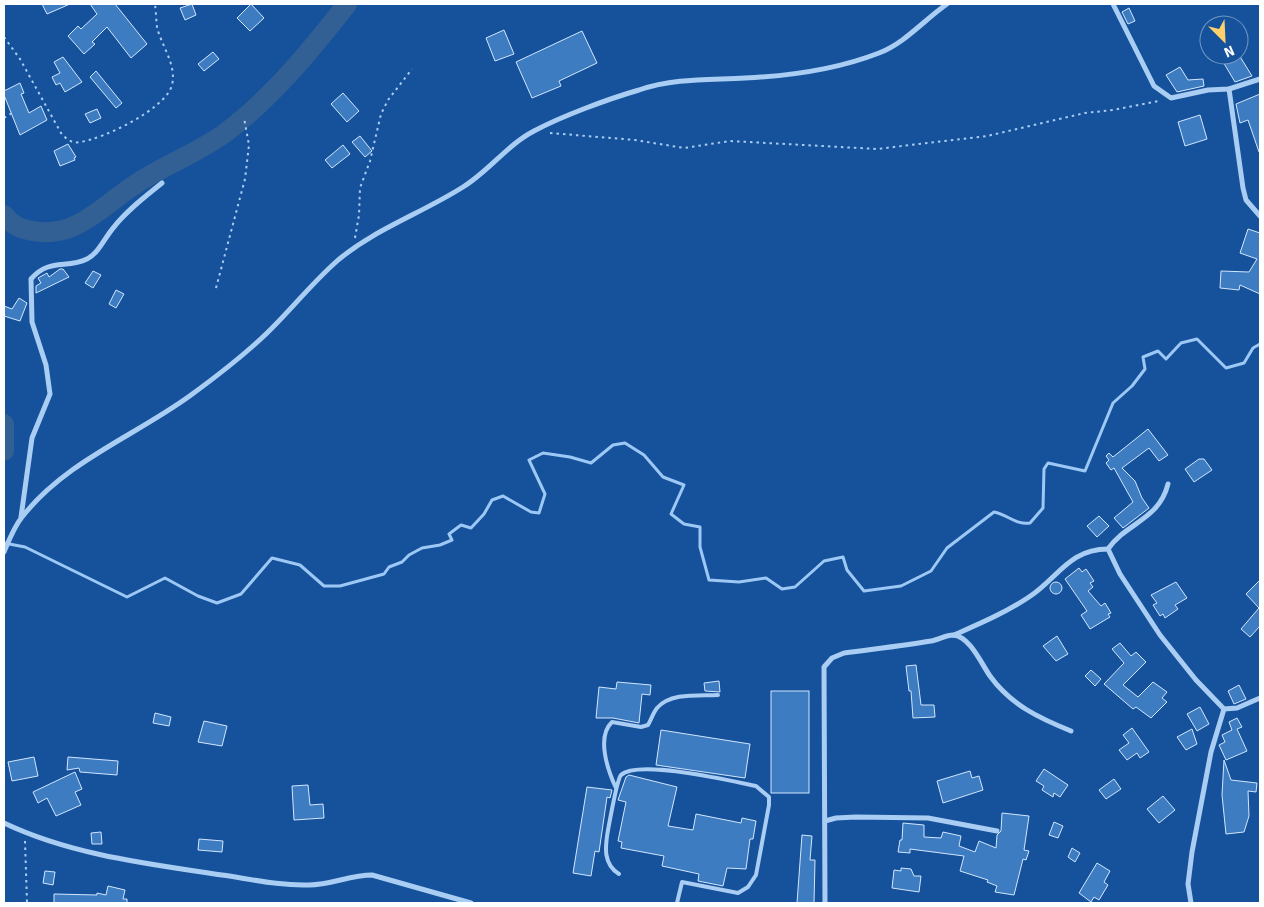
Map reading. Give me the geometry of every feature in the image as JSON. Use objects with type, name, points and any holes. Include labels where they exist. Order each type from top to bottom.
[{"type":"street","points":[[4,552],[21,518],[46,490],[72,469],[110,448],[190,396],[230,365],[264,336],[335,263],[352,250],[463,187],[488,170],[508,150],[533,131],[655,85],[685,80],[781,75],[822,68],[879,53],[897,44],[947,4]]},
{"type":"street","points":[[1113,4],[1154,86],[1171,98],[1208,90],[1229,89],[1260,79]]},
{"type":"street","points":[[1229,89],[1243,188],[1246,200],[1260,216]]},
{"type":"street","points":[[21,518],[22,499],[32,438],[50,394],[46,365],[32,322],[31,279],[36,273],[53,264],[80,262],[89,258],[114,226],[162,183]]},
{"type":"street","points":[[825,903],[824,668],[832,658],[844,652],[933,641],[953,635],[999,614],[1031,596],[1061,568],[1082,553],[1094,549],[1108,549],[1122,534],[1156,510],[1164,497],[1168,484]]},
{"type":"street","points":[[1108,549],[1120,574],[1160,635],[1196,680],[1224,709]]},
{"type":"street","points":[[953,635],[961,638],[970,646],[991,678],[1010,700],[1029,713],[1071,731]]},
{"type":"street","points":[[1224,709],[1237,708],[1260,698]]},
{"type":"street","points":[[1191,903],[1188,884],[1192,852],[1211,752],[1224,709]]},
{"type":"street","points":[[824,821],[856,816],[928,818],[997,831]]},
{"type":"street","points":[[4,823],[24,832],[103,855],[284,884],[329,884],[355,875],[372,875],[471,903]]},
{"type":"lane","points":[[616,788],[607,763],[605,734],[607,727],[612,722],[641,727],[648,725],[658,708],[671,700],[685,696],[718,695]]},
{"type":"lane","points":[[619,874],[612,870],[605,855],[616,788],[620,776],[627,771],[654,768],[756,786],[768,797],[759,863],[753,882],[738,893],[682,882],[677,903]]},
{"type":"path","points":[[4,37],[20,59],[61,133],[67,140],[80,142],[132,122],[162,99],[172,87],[173,75],[158,27],[155,4]]},
{"type":"path","points":[[352,250],[359,215],[360,188],[370,161],[381,114],[388,100],[412,69]]},
{"type":"path","points":[[533,131],[635,140],[684,148],[730,141],[877,149],[986,136],[1045,121],[1171,98]]},
{"type":"path","points":[[4,118],[12,113]]},
{"type":"path","points":[[216,288],[245,179],[249,145],[244,118]]},
{"type":"path","points":[[24,832],[27,903]]},
{"type":"building","points":[[42,4],[70,4],[47,14]]},
{"type":"building","points":[[90,4],[115,4],[147,44],[131,58],[107,27],[92,42],[95,44],[84,54],[68,36],[78,26],[81,29],[97,14]]},
{"type":"building","points":[[192,4],[196,15],[185,20],[180,8]]},
{"type":"building","points":[[251,4],[264,18],[250,31],[237,18]]},
{"type":"building","points":[[1129,8],[1135,21],[1128,24],[1122,12]]},
{"type":"building","points":[[504,30],[514,54],[495,61],[486,38]]},
{"type":"building","points":[[582,31],[597,63],[559,81],[561,86],[532,98],[516,62]]},
{"type":"building","points":[[213,52],[219,59],[204,71],[198,64]]},
{"type":"building","points":[[63,57],[82,82],[65,92],[60,83],[56,85],[52,77],[60,73],[54,62]]},
{"type":"building","points":[[1225,65],[1245,65],[1252,76],[1235,82]]},
{"type":"building","points":[[1180,67],[1188,80],[1203,79],[1204,86],[1177,92],[1166,75]]},
{"type":"building","points":[[96,71],[122,103],[116,108],[90,77]]},
{"type":"building","points":[[20,83],[24,93],[21,94],[29,113],[41,106],[47,120],[20,135],[4,91]]},
{"type":"building","points":[[343,93],[359,111],[347,122],[331,104]]},
{"type":"building","points":[[1260,94],[1259,152],[1248,120],[1240,123],[1236,104]]},
{"type":"building","points":[[97,109],[101,118],[90,123],[85,114]]},
{"type":"building","points":[[1200,115],[1207,139],[1185,146],[1178,122]]},
{"type":"building","points":[[360,136],[372,151],[365,157],[352,142]]},
{"type":"building","points":[[68,144],[76,157],[74,158],[75,160],[60,166],[54,151]]},
{"type":"building","points":[[343,145],[350,154],[332,168],[325,160]]},
{"type":"building","points":[[1248,229],[1260,233],[1260,294],[1240,285],[1239,290],[1220,288],[1221,271],[1249,272],[1257,259],[1240,253]]},
{"type":"building","points":[[63,269],[69,277],[36,293],[36,286],[41,283],[38,278],[47,273],[49,277]]},
{"type":"building","points":[[93,271],[101,275],[93,288],[85,283]]},
{"type":"building","points":[[116,290],[124,294],[116,308],[109,304]]},
{"type":"building","points":[[19,298],[27,303],[20,321],[4,316],[4,306],[12,309]]},
{"type":"building","points":[[1148,429],[1168,455],[1159,461],[1149,448],[1122,468],[1135,481],[1142,498],[1149,508],[1123,528],[1114,518],[1133,502],[1114,468],[1111,470],[1106,463],[1109,460],[1106,456],[1109,453],[1113,457]]},
{"type":"building","points":[[1199,459],[1204,459],[1212,470],[1194,482],[1185,469]]},
{"type":"building","points":[[1099,516],[1109,526],[1097,537],[1087,526]]},
{"type":"building","points":[[1079,568],[1082,572],[1086,569],[1094,581],[1090,583],[1093,587],[1088,591],[1101,606],[1105,603],[1111,613],[1108,614],[1110,617],[1090,629],[1081,615],[1087,611],[1065,579]]},
{"type":"building","points":[[1260,580],[1260,626],[1250,637],[1241,629],[1259,608],[1246,594]]},
{"type":"building","points":[[1056,582],[1062,588],[1056,594],[1050,588]]},
{"type":"building","points":[[1176,582],[1187,598],[1175,605],[1178,609],[1165,618],[1163,614],[1160,616],[1153,605],[1157,603],[1151,595]]},
{"type":"building","points":[[1057,636],[1068,654],[1056,661],[1043,646]]},
{"type":"building","points":[[1120,643],[1131,656],[1136,652],[1146,662],[1123,685],[1138,697],[1153,682],[1167,692],[1162,698],[1167,702],[1151,718],[1136,707],[1133,709],[1104,684],[1124,663],[1112,649]]},
{"type":"building","points":[[916,665],[921,705],[934,705],[935,717],[913,718],[911,691],[909,691],[906,666]]},
{"type":"building","points":[[1091,670],[1101,679],[1095,686],[1085,676]]},
{"type":"building","points":[[719,681],[720,692],[705,691],[704,683]]},
{"type":"building","points":[[617,682],[651,685],[650,695],[642,694],[639,723],[613,718],[596,718],[599,687],[616,689]]},
{"type":"building","points":[[1239,685],[1246,699],[1234,704],[1228,691]]},
{"type":"building","points":[[771,691],[809,691],[809,793],[771,793]]},
{"type":"building","points":[[1200,707],[1209,724],[1197,731],[1187,714]]},
{"type":"building","points":[[155,713],[171,717],[169,726],[153,723]]},
{"type":"building","points":[[1237,718],[1242,727],[1237,729],[1247,751],[1226,760],[1219,745],[1225,742],[1222,735],[1232,730],[1229,722]]},
{"type":"building","points":[[204,721],[227,726],[222,746],[198,742]]},
{"type":"building","points":[[1132,728],[1149,752],[1140,758],[1137,753],[1127,760],[1119,750],[1129,743],[1123,735]]},
{"type":"building","points":[[1192,729],[1197,744],[1186,750],[1177,737]]},
{"type":"building","points":[[661,730],[750,744],[745,778],[656,765]]},
{"type":"building","points":[[34,757],[38,776],[12,781],[8,762]]},
{"type":"building","points":[[68,757],[118,761],[117,775],[80,772],[79,768],[67,770]]},
{"type":"building","points":[[1224,760],[1231,780],[1257,783],[1256,792],[1248,791],[1249,816],[1244,832],[1226,834],[1222,795]]},
{"type":"building","points":[[1044,769],[1068,785],[1060,797],[1054,793],[1053,797],[1042,790],[1044,786],[1036,781]]},
{"type":"building","points":[[970,771],[972,778],[979,776],[983,790],[943,803],[937,781]]},
{"type":"building","points":[[75,772],[82,789],[75,792],[81,805],[56,816],[47,798],[38,803],[33,792]]},
{"type":"building","points":[[629,775],[677,787],[668,826],[693,830],[696,814],[741,823],[742,818],[756,821],[753,839],[750,839],[746,869],[727,868],[723,886],[698,881],[699,874],[662,866],[664,856],[621,848],[622,842],[618,841],[626,802],[618,800],[626,777]]},
{"type":"building","points":[[1114,779],[1121,789],[1106,799],[1099,790]]},
{"type":"building","points":[[308,785],[310,805],[323,804],[324,818],[294,820],[292,786]]},
{"type":"building","points":[[587,787],[612,790],[610,798],[607,797],[599,852],[595,851],[591,876],[573,873]]},
{"type":"building","points":[[1163,796],[1175,810],[1159,823],[1147,809]]},
{"type":"building","points":[[1002,813],[1029,816],[1024,850],[1029,851],[1026,860],[1023,859],[1014,895],[995,892],[997,886],[987,882],[988,880],[960,871],[964,856],[910,849],[910,853],[898,852],[900,840],[902,840],[903,823],[924,825],[924,837],[941,838],[943,832],[961,836],[959,846],[975,852],[979,841],[996,848],[997,835],[1001,831]]},
{"type":"building","points":[[1054,822],[1063,826],[1058,838],[1049,835]]},
{"type":"building","points":[[101,832],[102,844],[92,844],[91,833]]},
{"type":"building","points":[[802,835],[812,836],[810,860],[815,860],[814,903],[797,903]]},
{"type":"building","points":[[199,839],[223,841],[222,852],[198,850]]},
{"type":"building","points":[[1072,848],[1080,853],[1075,862],[1068,857]]},
{"type":"building","points":[[1097,863],[1110,871],[1104,882],[1108,885],[1099,900],[1094,897],[1091,902],[1079,893]]},
{"type":"building","points":[[901,868],[911,869],[914,876],[921,876],[919,892],[892,888],[894,870],[901,871]]},
{"type":"building","points":[[45,871],[55,872],[53,885],[43,883]]},
{"type":"building","points":[[108,886],[125,890],[123,899],[127,899],[127,903],[54,903],[54,894],[97,895],[97,893],[106,895]]},
{"type":"waterway","points":[[4,215],[20,228],[48,232],[75,226],[87,219],[144,179],[225,133],[259,105],[290,73],[347,4]]},
{"type":"waterway","points":[[4,543],[25,547],[127,597],[165,578],[198,596],[217,603],[241,594],[272,558],[300,565],[324,586],[340,586],[384,574],[389,567],[402,562],[409,555],[422,548],[440,545],[452,540],[449,534],[461,525],[471,528],[484,514],[492,500],[503,496],[531,512],[539,513],[545,494],[529,460],[543,453],[570,457],[591,463],[613,445],[625,443],[644,455],[663,477],[684,485],[671,514],[684,524],[700,527],[700,547],[709,580],[739,582],[766,578],[782,589],[795,587],[824,561],[843,557],[847,570],[864,591],[901,586],[931,571],[947,548],[994,512],[1020,523],[1030,523],[1043,508],[1044,469],[1048,463],[1085,471],[1113,403],[1132,386],[1145,369],[1143,357],[1158,351],[1166,359],[1181,343],[1197,339],[1226,368],[1244,363],[1253,348],[1260,344]]},
{"type":"waterway","points":[[4,424],[4,451]]}]
